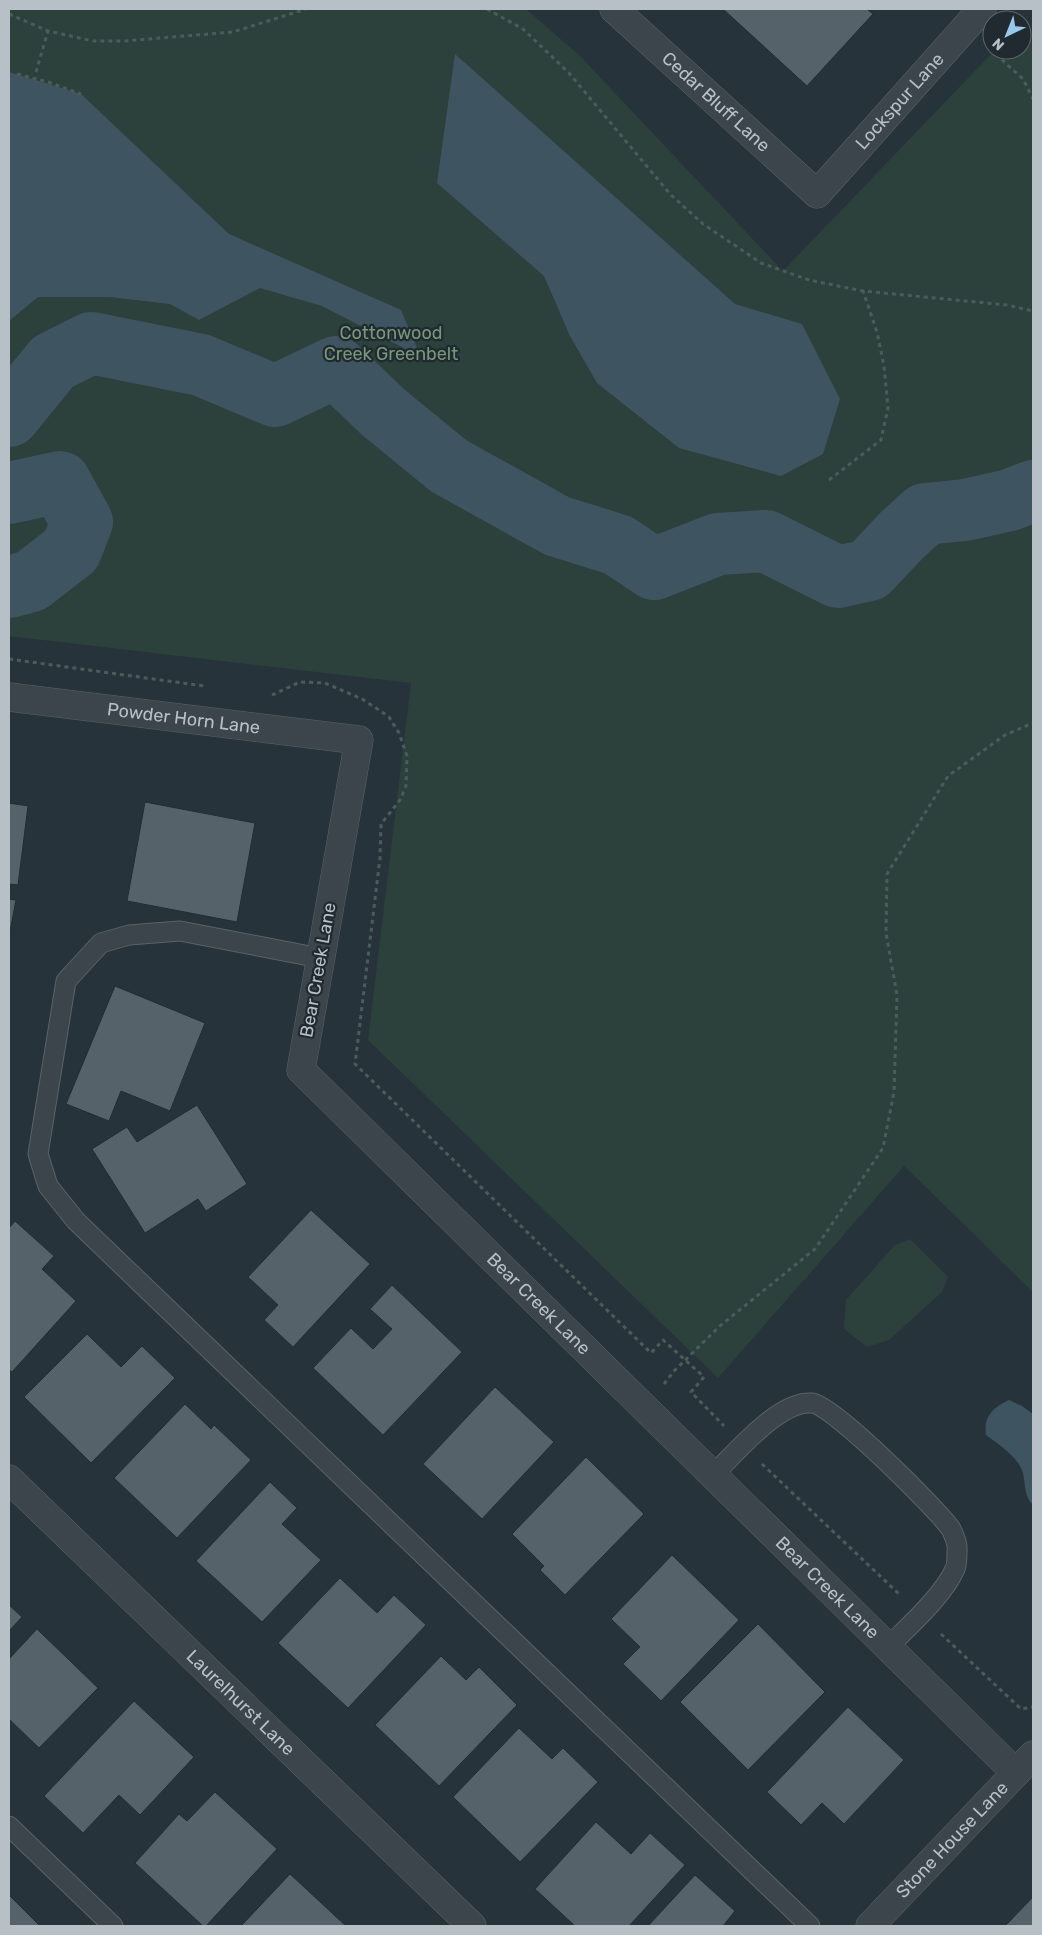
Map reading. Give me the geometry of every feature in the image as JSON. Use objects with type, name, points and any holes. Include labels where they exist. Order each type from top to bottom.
[{"type":"street","name":"Cedar Bluff Lane","points":[[614,9],[817,194]]},
{"type":"street","name":"Lockspur Lane","points":[[817,194],[974,18]]},
{"type":"street","name":"Powder Horn Lane","points":[[9,697],[359,740]]},
{"type":"street","name":"Bear Creek Lane","points":[[359,740],[301,1070],[888,1647],[1025,1764]]},
{"type":"street","name":"Laurelhurst Lane","points":[[9,1479],[472,1926]]},
{"type":"street","name":"Stone House Lane","points":[[870,1926],[1025,1764]]},
{"type":"lane","points":[[320,958],[180,931],[129,935],[101,943],[66,981],[38,1154],[48,1186],[76,1221],[810,1926]]},
{"type":"lane","points":[[713,1475],[767,1422],[784,1410],[812,1403],[824,1407],[850,1428],[947,1524],[956,1540],[958,1549],[956,1568],[945,1585],[888,1647]]},
{"type":"lane","points":[[9,1826],[113,1926]]},
{"type":"path","points":[[9,14],[48,31],[93,41],[124,41],[233,32],[306,9]]},
{"type":"path","points":[[487,9],[523,29],[569,73],[670,194],[703,224],[762,263],[809,280],[862,291],[1006,305],[1033,311]]},
{"type":"path","points":[[974,18],[1023,79],[1033,99]]},
{"type":"path","points":[[36,72],[48,31]]},
{"type":"path","points":[[17,74],[48,82],[81,94]]},
{"type":"path","points":[[829,480],[881,440],[888,408],[884,366],[876,332],[862,291]]},
{"type":"path","points":[[9,659],[213,687]]},
{"type":"path","points":[[271,696],[300,682],[325,683],[362,698],[389,717],[399,733],[407,756],[406,786],[400,800],[381,824],[380,858],[355,1064],[651,1353],[663,1340],[704,1377],[691,1392],[743,1446],[1021,1709],[1033,1707]]},
{"type":"path","points":[[645,1408],[685,1360],[721,1325],[815,1249],[883,1148],[894,1092],[897,996],[886,933],[887,874],[948,776],[1005,735],[1033,723]]},
{"type":"green space","name":"Cottonwood Creek Greenbelt","points":[[9,9],[526,9],[579,55],[783,271],[985,60],[1032,60],[1032,42],[1033,1292],[904,1166],[718,1378],[368,1040],[411,683],[9,636]]},
{"type":"green space","points":[[910,1239],[948,1277],[942,1292],[889,1340],[867,1347],[844,1329],[846,1300],[895,1245]]},
{"type":"water","points":[[455,54],[735,304],[802,324],[840,399],[823,454],[781,476],[679,448],[597,383],[570,336],[544,276],[437,183]]},
{"type":"water","points":[[9,72],[81,94],[229,234],[401,310],[421,357],[322,306],[260,288],[199,320],[170,304],[110,297],[38,297],[9,321]]},
{"type":"water","points":[[1009,1400],[1033,1414],[1033,1505],[1027,1496],[1023,1473],[1018,1463],[986,1435],[988,1417],[994,1409]]},
{"type":"building","points":[[723,9],[867,9],[873,14],[807,86]]},
{"type":"building","points":[[145,802],[255,823],[237,922],[127,901]]},
{"type":"building","points":[[9,803],[28,806],[18,885],[9,884]]},
{"type":"building","points":[[9,899],[16,900],[9,937]]},
{"type":"building","points":[[115,986],[205,1023],[170,1111],[121,1091],[109,1121],[66,1104]]},
{"type":"building","points":[[197,1105],[247,1184],[206,1211],[198,1199],[145,1233],[92,1149],[127,1127],[137,1142]]},
{"type":"building","points":[[311,1210],[370,1264],[293,1347],[264,1320],[278,1305],[248,1277]]},
{"type":"building","points":[[15,1221],[54,1256],[42,1269],[76,1301],[12,1372],[9,1370],[9,1228]]},
{"type":"building","points":[[392,1285],[462,1352],[383,1435],[313,1368],[351,1328],[373,1349],[392,1329],[370,1309]]},
{"type":"building","points":[[87,1334],[121,1367],[142,1346],[175,1378],[91,1463],[24,1397]]},
{"type":"building","points":[[495,1387],[554,1442],[482,1519],[423,1464]]},
{"type":"building","points":[[185,1404],[211,1429],[214,1425],[251,1460],[177,1538],[114,1478]]},
{"type":"building","points":[[586,1457],[644,1514],[565,1595],[540,1570],[544,1566],[512,1534]]},
{"type":"building","points":[[270,1482],[297,1508],[282,1524],[321,1560],[262,1622],[196,1561]]},
{"type":"building","points":[[672,1555],[739,1620],[661,1701],[623,1664],[640,1647],[611,1619]]},
{"type":"building","points":[[340,1578],[377,1613],[394,1595],[426,1625],[348,1708],[278,1643]]},
{"type":"building","points":[[9,1605],[22,1617],[9,1631]]},
{"type":"building","points":[[758,1624],[825,1692],[748,1770],[680,1702]]},
{"type":"building","points":[[37,1629],[98,1688],[39,1748],[9,1719],[9,1659]]},
{"type":"building","points":[[441,1656],[466,1680],[479,1667],[517,1705],[439,1786],[375,1725]]},
{"type":"building","points":[[134,1701],[194,1757],[140,1815],[119,1795],[83,1833],[44,1796]]},
{"type":"building","points":[[848,1707],[904,1760],[844,1824],[822,1803],[801,1825],[767,1792]]},
{"type":"building","points":[[519,1728],[552,1759],[563,1748],[598,1782],[520,1862],[453,1797]]},
{"type":"building","points":[[215,1792],[277,1849],[206,1926],[203,1926],[135,1863],[179,1814],[187,1821]]},
{"type":"building","points":[[596,1822],[631,1854],[650,1833],[685,1865],[629,1926],[575,1926],[535,1889]]},
{"type":"building","points":[[290,1874],[346,1926],[241,1926]]},
{"type":"building","points":[[695,1875],[735,1911],[723,1926],[648,1926]]},
{"type":"building","points":[[9,1895],[40,1926],[9,1926]]},
{"type":"building","points":[[1033,1897],[1033,1926],[1005,1926]]},
{"type":"waterway","points":[[9,416],[53,362],[91,343],[201,365],[275,396],[336,367],[383,412],[449,466],[557,526],[618,545],[654,569],[718,544],[766,541],[838,577],[869,570],[925,514],[965,510],[1010,500],[1033,491]]},
{"type":"waterway","points":[[9,493],[60,482],[82,522],[71,550],[31,581],[9,587]]}]
